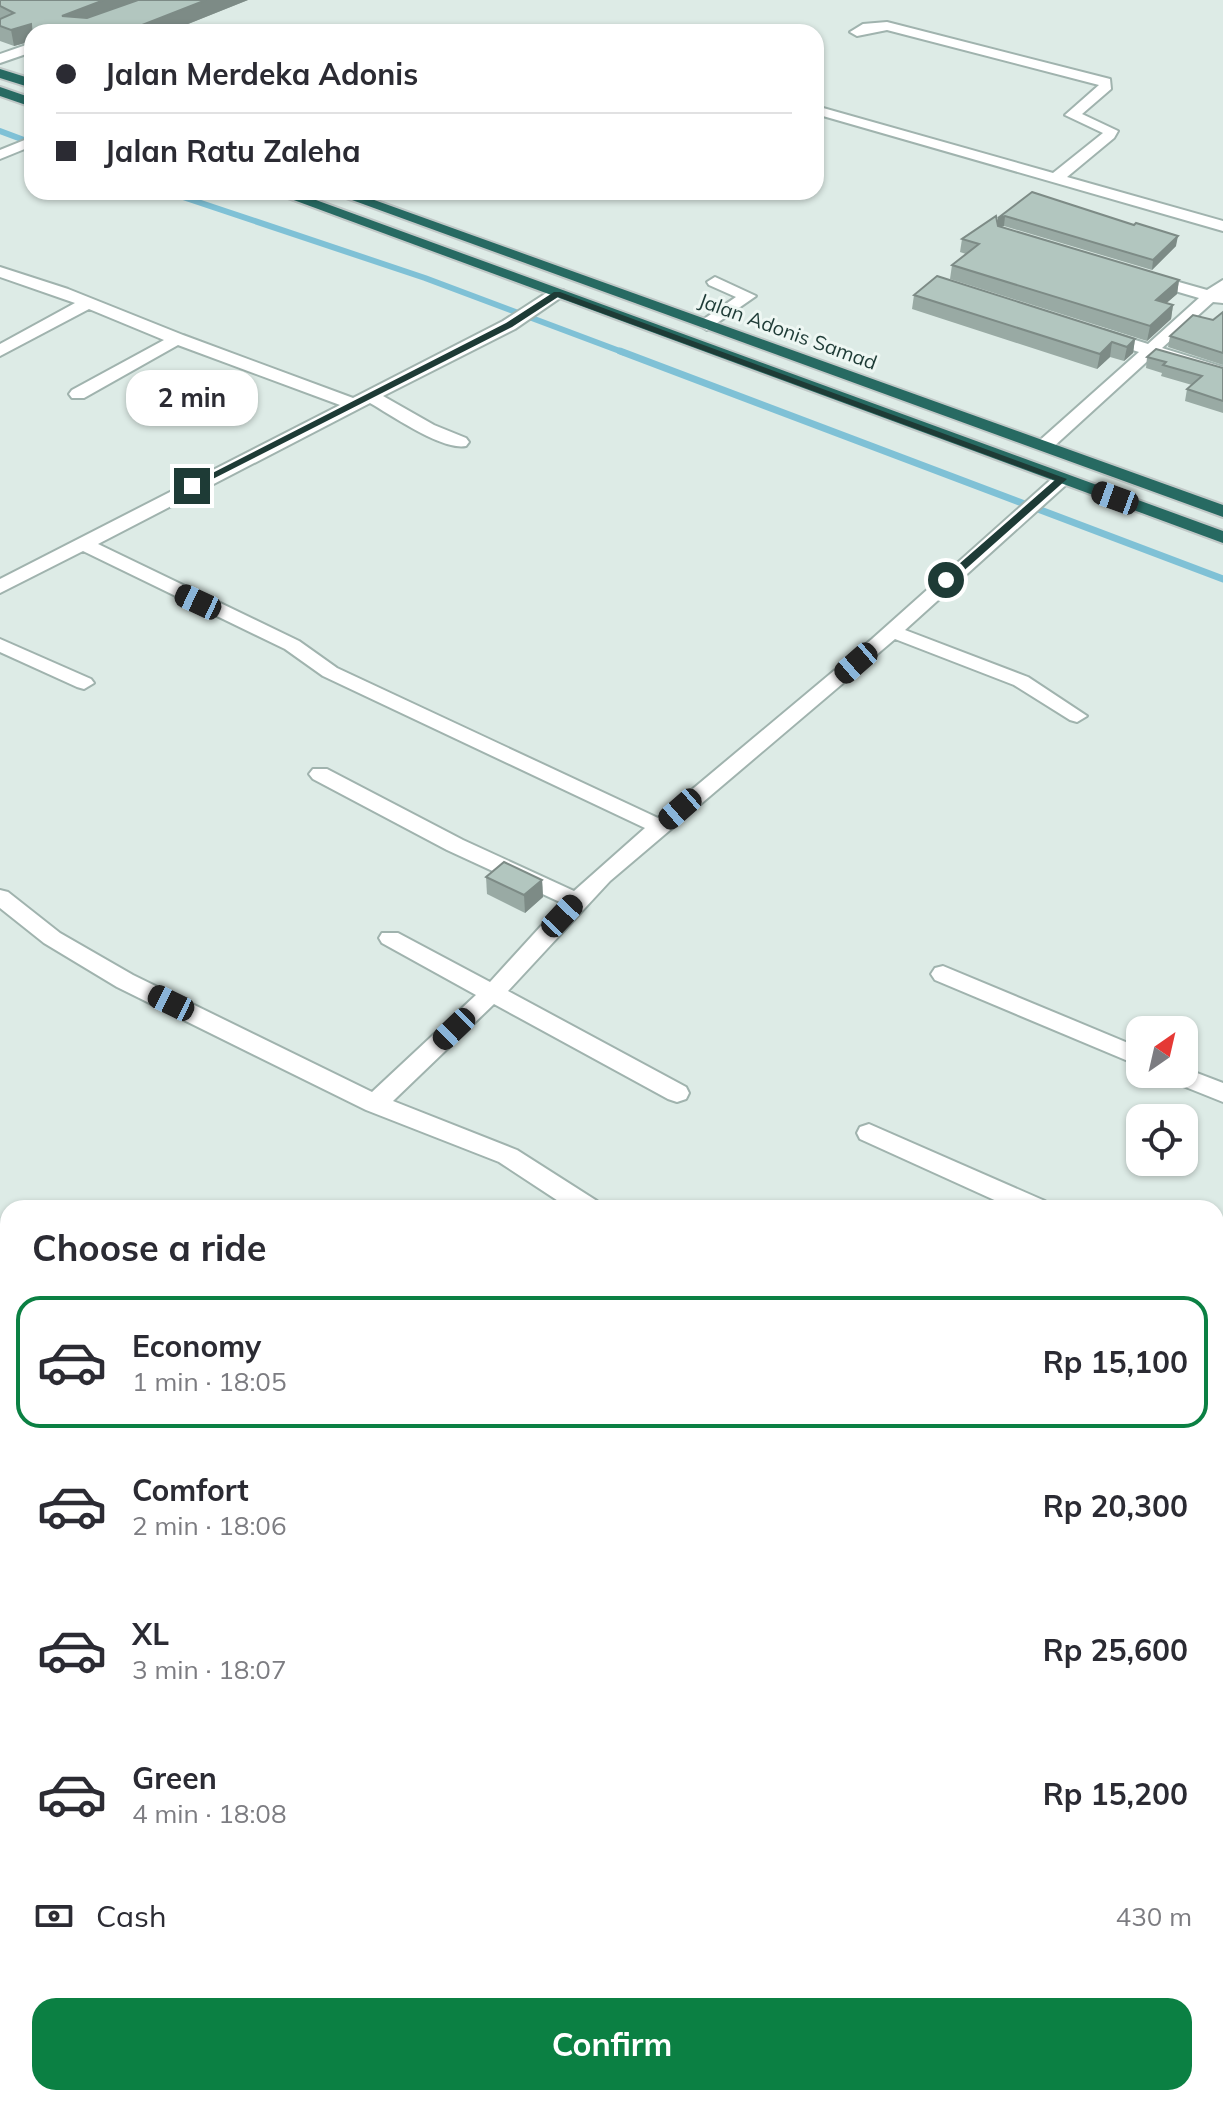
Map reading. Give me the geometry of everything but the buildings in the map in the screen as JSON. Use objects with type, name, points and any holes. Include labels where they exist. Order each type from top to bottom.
[{"type":"highway","points":[[0,73],[24,81]]},
{"type":"highway","points":[[0,91],[24,100]]},
{"type":"highway","points":[[302,200],[1223,537]]},
{"type":"highway","name":"Jalan Adonis Samad","points":[[375,200],[707,325],[1223,511]]},
{"type":"street","points":[[857,32],[868,27],[887,26],[1105,82],[1106,86],[1072,115],[1106,127],[1111,131],[1109,135],[1056,178]]},
{"type":"street","points":[[0,59],[24,50]]},
{"type":"street","points":[[824,112],[1223,226]]},
{"type":"street","points":[[0,155],[24,144]]},
{"type":"street","points":[[0,272],[17,275],[177,339],[353,404]]},
{"type":"street","points":[[1136,274],[1218,294]]},
{"type":"street","points":[[707,325],[748,296],[715,282]]},
{"type":"street","points":[[0,587],[509,325],[557,293]]},
{"type":"street","points":[[1045,445],[1150,350],[1218,294]]},
{"type":"street","points":[[0,351],[88,303]]},
{"type":"street","points":[[1089,331],[1223,373]]},
{"type":"street","points":[[78,394],[177,339]]},
{"type":"street","points":[[370,396],[428,429],[460,442]]},
{"type":"street","points":[[375,1104],[493,992],[576,901],[891,631],[1062,479]]},
{"type":"street","points":[[83,544],[292,645],[330,672],[660,827]]},
{"type":"street","points":[[891,631],[1021,681],[1077,716]]},
{"type":"street","points":[[0,645],[84,683]]},
{"type":"street","points":[[320,774],[455,845],[576,901]]},
{"type":"street","points":[[0,897],[10,918],[52,938],[112,974],[375,1104],[508,1156],[576,1200]]},
{"type":"street","points":[[390,938],[677,1093]]},
{"type":"street","points":[[943,974],[1126,1052]]},
{"type":"street","points":[[1198,1083],[1223,1093]]},
{"type":"street","points":[[869,1133],[1018,1200]]},
{"type":"waterway","points":[[0,131],[24,140]]},
{"type":"waterway","points":[[192,200],[425,278],[625,353]]},
{"type":"waterway","points":[[620,351],[1223,579]]},
{"type":"route","points":[[192,486],[509,325],[557,293],[1062,479],[946,580]]}]
